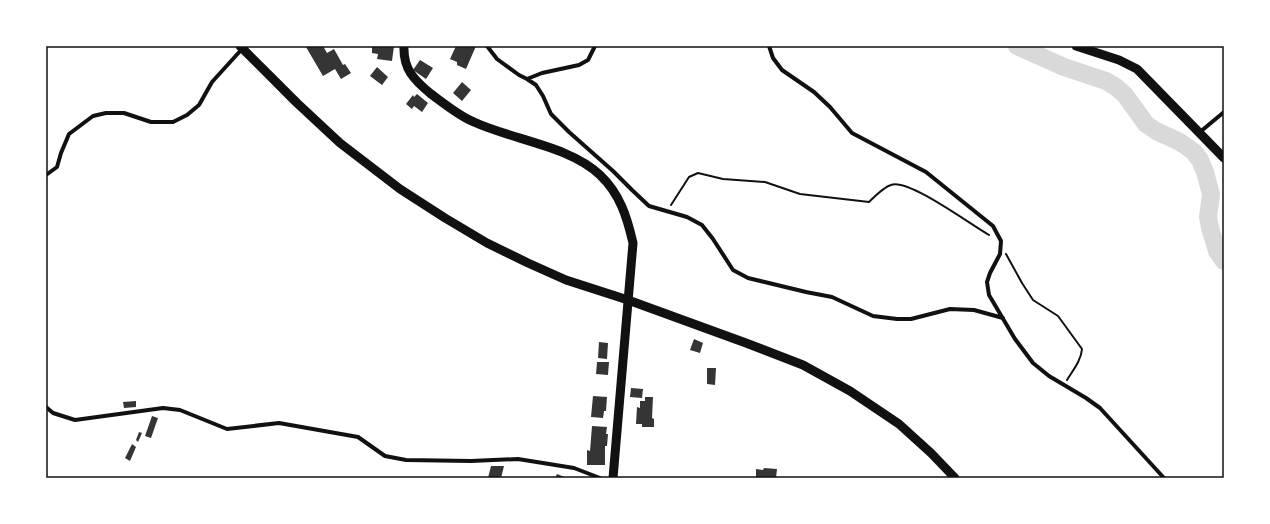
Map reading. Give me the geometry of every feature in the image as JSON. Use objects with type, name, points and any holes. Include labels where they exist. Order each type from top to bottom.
[{"type":"main road","points":[[404,46],[404,56],[408,70],[417,82],[448,107],[474,122],[568,154],[586,163],[601,175],[614,192],[626,214],[633,242],[613,478]]},
{"type":"main road","points":[[1076,46],[1119,60],[1137,69],[1224,158]]},
{"type":"main road","points":[[242,47],[297,103],[340,143],[400,189],[487,243],[566,280],[628,300],[746,342],[803,365],[843,387],[899,424],[931,453],[955,478]]},
{"type":"street","points":[[487,46],[497,59],[536,85],[551,114],[649,206],[668,210],[702,225],[733,270],[748,278],[799,291],[832,297],[873,316],[911,319],[950,309],[974,310],[1003,318]]},
{"type":"street","points":[[527,78],[542,73],[579,65],[588,60],[595,46]]},
{"type":"street","points":[[769,46],[773,58],[782,70],[814,92],[830,107],[852,133],[926,172],[993,226],[1001,241],[1000,254],[987,282],[988,295],[1015,339],[1033,363],[1063,386],[1086,398],[1100,408],[1164,478]]},
{"type":"street","points":[[46,175],[57,168],[69,134],[93,116],[106,113],[124,113],[151,122],[173,122],[187,115],[199,105],[212,82],[242,47]]},
{"type":"street","points":[[1200,132],[1224,112]]},
{"type":"street","points":[[46,407],[53,413],[75,420],[163,408],[180,410],[227,429],[279,423],[358,437],[385,456],[406,460],[471,461],[518,459],[574,468],[600,478]]},
{"type":"path","points":[[668,210],[689,177],[698,173],[723,179],[765,182],[800,194],[869,202],[891,185],[900,184],[936,201],[1001,241]]},
{"type":"path","points":[[1000,247],[1006,253],[1033,300],[1058,316],[1082,349],[1082,356],[1079,362],[1063,386]]},
{"type":"building","points":[[323,46],[327,53],[334,49],[343,65],[345,64],[351,73],[341,79],[335,69],[323,76],[306,47]]},
{"type":"building","points":[[372,46],[394,46],[392,61],[377,59],[378,54],[372,53]]},
{"type":"building","points":[[456,46],[476,46],[466,69],[457,65],[457,62],[450,59]]},
{"type":"building","points":[[420,60],[433,68],[426,79],[413,70]]},
{"type":"building","points":[[377,67],[388,77],[382,85],[370,76]]},
{"type":"building","points":[[462,82],[471,90],[462,101],[453,93]]},
{"type":"building","points":[[417,94],[428,103],[422,112],[414,106],[412,109],[406,104],[413,95],[414,97]]},
{"type":"building","points":[[694,339],[703,343],[700,353],[690,350]]},
{"type":"building","points":[[599,342],[608,343],[607,359],[598,358]]},
{"type":"building","points":[[597,362],[609,362],[608,375],[596,374]]},
{"type":"building","points":[[707,368],[716,368],[715,385],[707,384]]},
{"type":"building","points":[[631,388],[643,389],[642,398],[630,397]]},
{"type":"building","points":[[593,396],[607,397],[606,411],[604,411],[603,418],[591,417]]},
{"type":"building","points":[[645,397],[653,397],[652,418],[654,419],[654,427],[642,427],[642,424],[636,424],[637,407],[640,408],[640,401],[645,401]]},
{"type":"building","points":[[136,401],[136,407],[124,408],[123,402]]},
{"type":"building","points":[[152,416],[158,418],[151,438],[145,436]]},
{"type":"building","points":[[592,426],[607,427],[606,434],[608,434],[607,446],[605,446],[605,465],[587,465],[587,450],[590,451]]},
{"type":"building","points":[[139,432],[142,433],[138,442],[136,440]]},
{"type":"building","points":[[132,444],[136,447],[130,461],[125,458]]},
{"type":"building","points":[[491,466],[504,466],[501,478],[488,478]]},
{"type":"building","points":[[764,468],[777,469],[776,478],[756,478],[756,469],[763,470]]},
{"type":"building","points":[[557,474],[567,478],[555,478]]},
{"type":"waterway","points":[[1017,46],[1064,67],[1106,81],[1125,95],[1146,124],[1156,131],[1180,142],[1194,152],[1200,160],[1205,172],[1211,194],[1208,217],[1210,228],[1217,251],[1224,261]]}]
